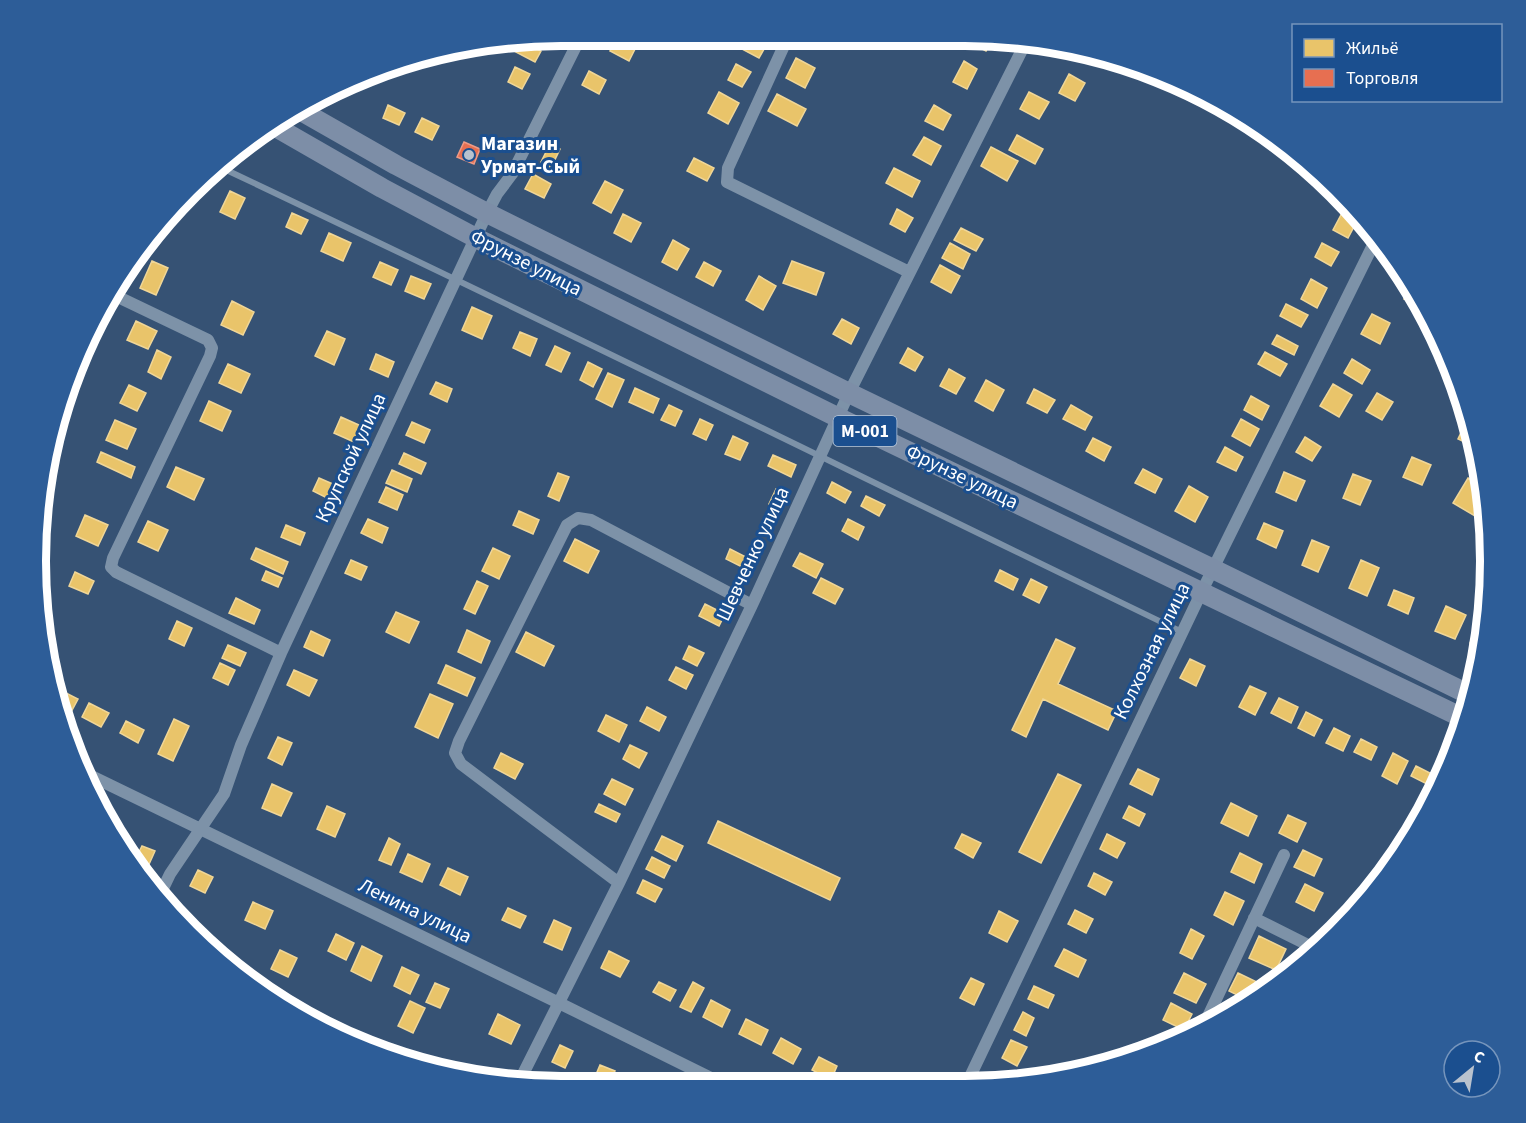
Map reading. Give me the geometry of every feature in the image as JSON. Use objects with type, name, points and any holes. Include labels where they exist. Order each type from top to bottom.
[{"type":"main road","name":"Фрунзе улица","points":[[308,113],[396,165],[487,213],[849,393],[1463,691]]},
{"type":"main road","name":"Фрунзе улица","points":[[280,130],[382,188],[476,238],[837,417],[1456,715]]},
{"type":"street","name":"Крупской улица","points":[[163,888],[170,874],[224,794],[240,745],[281,653],[487,213],[497,194],[512,174],[576,46]]},
{"type":"street","points":[[784,46],[728,168],[727,182],[909,272]]},
{"type":"street","name":"Шевченко улица","points":[[523,1075],[619,883],[752,604],[837,417],[1022,50]]},
{"type":"street","name":"Колхозная улица","points":[[969,1076],[1182,632],[1372,247]]},
{"type":"street","points":[[119,297],[208,340],[212,348],[113,558],[111,567],[116,573],[281,653]]},
{"type":"street","points":[[619,883],[461,764],[455,753],[459,741],[567,525],[578,518],[591,520],[752,604]]},
{"type":"street","name":"Ленина улица","points":[[95,778],[708,1076]]},
{"type":"street","points":[[1208,1015],[1284,855]]},
{"type":"street","points":[[1254,918],[1308,945]]},
{"type":"lane","points":[[227,170],[456,279],[1182,632]]},
{"type":"building: Жильё","points":[[613,46],[636,46],[629,61],[610,51]]},
{"type":"building: Жильё","points":[[741,46],[766,46],[759,58],[740,48]]},
{"type":"building: Жильё","points":[[534,48],[541,51],[535,62],[512,50]]},
{"type":"building: Жильё","points":[[796,58],[815,68],[805,88],[786,78]]},
{"type":"building: Жильё","points":[[964,61],[977,69],[967,89],[953,82]]},
{"type":"building: Жильё","points":[[736,64],[751,72],[742,87],[728,80]]},
{"type":"building: Жильё","points":[[515,67],[530,74],[522,89],[508,82]]},
{"type":"building: Жильё","points":[[589,71],[606,80],[599,94],[582,85]]},
{"type":"building: Жильё","points":[[1069,74],[1085,83],[1075,101],[1059,93]]},
{"type":"building: Жильё","points":[[719,92],[739,103],[728,124],[708,113]]},
{"type":"building: Жильё","points":[[1029,92],[1049,102],[1039,119],[1020,109]]},
{"type":"building: Жильё","points":[[777,94],[806,109],[797,126],[768,111]]},
{"type":"building: Жильё","points":[[388,105],[405,113],[399,125],[383,118]]},
{"type":"building: Жильё","points":[[934,105],[951,115],[943,130],[925,121]]},
{"type":"building: Жильё","points":[[422,118],[439,126],[432,140],[415,132]]},
{"type":"building: Жильё","points":[[1017,135],[1043,149],[1035,164],[1009,150]]},
{"type":"building: Жильё","points":[[924,137],[941,146],[931,165],[913,155]]},
{"type":"building: Жильё","points":[[550,144],[560,149],[551,168],[541,162]]},
{"type":"building: Жильё","points":[[991,147],[1018,161],[1007,181],[981,166]]},
{"type":"building: Жильё","points":[[694,158],[714,168],[707,181],[687,171]]},
{"type":"building: Жильё","points":[[894,168],[920,181],[912,197],[886,183]]},
{"type":"building: Жильё","points":[[533,174],[551,184],[544,198],[525,189]]},
{"type":"building: Жильё","points":[[605,181],[623,190],[611,213],[593,203]]},
{"type":"building: Жильё","points":[[230,191],[245,198],[235,219],[220,212]]},
{"type":"building: Жильё","points":[[897,209],[913,218],[905,232],[890,224]]},
{"type":"building: Жильё","points":[[292,213],[308,220],[301,234],[286,227]]},
{"type":"building: Жильё","points":[[1342,213],[1355,225],[1348,238],[1333,230]]},
{"type":"building: Жильё","points":[[623,214],[641,223],[631,242],[614,233]]},
{"type":"building: Жильё","points":[[961,228],[983,239],[976,251],[954,240]]},
{"type":"building: Жильё","points":[[329,233],[351,243],[343,261],[321,251]]},
{"type":"building: Жильё","points":[[673,240],[689,249],[677,270],[662,262]]},
{"type":"building: Жильё","points":[[950,243],[970,254],[963,269],[942,258]]},
{"type":"building: Жильё","points":[[1322,243],[1339,252],[1331,266],[1315,257]]},
{"type":"building: Жильё","points":[[152,261],[168,268],[156,295],[140,288]]},
{"type":"building: Жильё","points":[[792,261],[824,273],[816,295],[783,283]]},
{"type":"building: Жильё","points":[[380,262],[398,270],[391,285],[373,277]]},
{"type":"building: Жильё","points":[[704,262],[721,271],[713,286],[696,277]]},
{"type":"building: Жильё","points":[[940,265],[960,276],[951,293],[931,282]]},
{"type":"building: Жильё","points":[[411,276],[431,284],[424,299],[405,291]]},
{"type":"building: Жильё","points":[[759,276],[776,286],[763,310],[746,300]]},
{"type":"building: Жильё","points":[[1311,279],[1327,288],[1317,308],[1301,299]]},
{"type":"building: Жильё","points":[[232,301],[254,312],[243,335],[221,325]]},
{"type":"building: Жильё","points":[[1286,304],[1308,315],[1301,327],[1280,316]]},
{"type":"building: Жильё","points":[[472,307],[492,316],[482,339],[462,330]]},
{"type":"building: Жильё","points":[[1372,314],[1390,323],[1380,344],[1361,334]]},
{"type":"building: Жильё","points":[[842,319],[859,328],[851,344],[833,334]]},
{"type":"building: Жильё","points":[[136,321],[157,331],[148,349],[127,340]]},
{"type":"building: Жильё","points":[[327,331],[345,339],[334,365],[315,356]]},
{"type":"building: Жильё","points":[[520,332],[537,339],[530,356],[513,348]]},
{"type":"building: Жильё","points":[[1277,335],[1298,346],[1294,355],[1272,344]]},
{"type":"building: Жильё","points":[[555,346],[570,353],[561,372],[546,365]]},
{"type":"building: Жильё","points":[[908,348],[923,357],[915,371],[900,363]]},
{"type":"building: Жильё","points":[[157,350],[171,357],[161,379],[148,372]]},
{"type":"building: Жильё","points":[[1265,352],[1287,364],[1280,376],[1258,364]]},
{"type":"building: Жильё","points":[[376,354],[394,362],[388,377],[370,369]]},
{"type":"building: Жильё","points":[[1352,359],[1370,370],[1362,384],[1344,373]]},
{"type":"building: Жильё","points":[[588,362],[602,369],[593,387],[580,380]]},
{"type":"building: Жильё","points":[[228,364],[250,374],[241,393],[219,383]]},
{"type":"building: Жильё","points":[[949,369],[965,378],[956,394],[940,386]]},
{"type":"building: Жильё","points":[[608,373],[624,380],[612,407],[596,399]]},
{"type":"building: Жильё","points":[[986,380],[1004,390],[993,411],[975,401]]},
{"type":"building: Жильё","points":[[436,382],[452,389],[447,402],[430,394]]},
{"type":"building: Жильё","points":[[1333,384],[1352,395],[1339,417],[1320,406]]},
{"type":"building: Жильё","points":[[129,385],[146,393],[137,411],[120,403]]},
{"type":"building: Жильё","points":[[635,388],[659,399],[653,413],[629,402]]},
{"type":"building: Жильё","points":[[1034,389],[1055,400],[1047,413],[1027,403]]},
{"type":"building: Жильё","points":[[1377,393],[1393,402],[1382,420],[1366,411]]},
{"type":"building: Жильё","points":[[1251,396],[1269,406],[1262,420],[1244,410]]},
{"type":"building: Жильё","points":[[209,401],[231,411],[222,431],[200,421]]},
{"type":"building: Жильё","points":[[669,405],[682,411],[675,426],[661,420]]},
{"type":"building: Жильё","points":[[1071,405],[1092,417],[1085,430],[1063,419]]},
{"type":"building: Жильё","points":[[341,417],[361,426],[354,442],[334,433]]},
{"type":"building: Жильё","points":[[700,419],[713,425],[706,440],[693,434]]},
{"type":"building: Жильё","points":[[1241,419],[1259,429],[1250,446],[1232,436]]},
{"type":"building: Жильё","points":[[115,420],[136,429],[127,449],[106,440]]},
{"type":"building: Жильё","points":[[412,422],[430,430],[424,443],[406,435]]},
{"type":"building: Жильё","points":[[1462,430],[1466,443],[1458,439]]},
{"type":"building: Жильё","points":[[733,436],[748,443],[740,460],[725,454]]},
{"type":"building: Жильё","points":[[1305,437],[1321,447],[1312,461],[1296,452]]},
{"type":"building: Жильё","points":[[1093,438],[1111,447],[1104,461],[1086,451]]},
{"type":"building: Жильё","points":[[1225,447],[1243,457],[1236,471],[1217,462]]},
{"type":"building: Жильё","points":[[101,452],[135,467],[131,478],[97,462]]},
{"type":"building: Жильё","points":[[404,453],[426,463],[421,474],[399,464]]},
{"type":"building: Жильё","points":[[773,455],[796,465],[791,477],[768,466]]},
{"type":"building: Жильё","points":[[1412,457],[1431,465],[1422,485],[1403,477]]},
{"type":"building: Жильё","points":[[176,467],[204,479],[194,500],[167,487]]},
{"type":"building: Жильё","points":[[1143,469],[1162,479],[1155,493],[1135,483]]},
{"type":"building: Жильё","points":[[392,470],[412,479],[407,492],[386,483]]},
{"type":"building: Жильё","points":[[1284,472],[1305,481],[1296,501],[1276,492]]},
{"type":"building: Жильё","points":[[558,473],[569,477],[559,501],[548,496]]},
{"type":"building: Жильё","points":[[1353,474],[1371,481],[1360,505],[1343,498]]},
{"type":"building: Жильё","points":[[319,478],[335,485],[329,499],[313,491]]},
{"type":"building: Жильё","points":[[1468,478],[1473,481],[1477,513],[1475,516],[1453,503]]},
{"type":"building: Жильё","points":[[832,482],[851,492],[845,503],[827,493]]},
{"type":"building: Жильё","points":[[1189,486],[1208,497],[1195,522],[1175,511]]},
{"type":"building: Жильё","points":[[386,487],[403,495],[397,510],[379,502]]},
{"type":"building: Жильё","points":[[776,489],[784,493],[777,508],[769,504]]},
{"type":"building: Жильё","points":[[866,496],[885,505],[879,516],[861,506]]},
{"type":"building: Жильё","points":[[519,511],[539,520],[533,534],[513,525]]},
{"type":"building: Жильё","points":[[85,515],[108,525],[98,546],[76,536]]},
{"type":"building: Жильё","points":[[368,519],[388,528],[382,543],[361,533]]},
{"type":"building: Жильё","points":[[848,519],[864,527],[858,540],[842,531]]},
{"type":"building: Жильё","points":[[148,521],[168,530],[158,551],[138,542]]},
{"type":"building: Жильё","points":[[1264,523],[1283,531],[1276,548],[1257,539]]},
{"type":"building: Жильё","points":[[286,525],[305,533],[300,545],[281,537]]},
{"type":"building: Жильё","points":[[575,539],[599,551],[588,573],[564,561]]},
{"type":"building: Жильё","points":[[1312,540],[1329,547],[1318,572],[1302,565]]},
{"type":"building: Жильё","points":[[256,548],[288,562],[283,574],[251,559]]},
{"type":"building: Жильё","points":[[493,548],[510,556],[499,579],[482,571]]},
{"type":"building: Жильё","points":[[730,549],[746,557],[742,567],[726,559]]},
{"type":"building: Жильё","points":[[800,553],[823,564],[816,578],[793,566]]},
{"type":"building: Жильё","points":[[351,560],[367,567],[361,580],[345,573]]},
{"type":"building: Жильё","points":[[1361,560],[1379,568],[1367,596],[1349,588]]},
{"type":"building: Жильё","points":[[1000,570],[1018,579],[1013,590],[995,581]]},
{"type":"building: Жильё","points":[[266,571],[282,578],[278,587],[262,580]]},
{"type":"building: Жильё","points":[[75,572],[94,581],[88,594],[69,586]]},
{"type":"building: Жильё","points":[[821,578],[843,589],[835,604],[813,593]]},
{"type":"building: Жильё","points":[[1031,579],[1047,587],[1039,603],[1023,595]]},
{"type":"building: Жильё","points":[[477,581],[488,586],[475,614],[464,609]]},
{"type":"building: Жильё","points":[[1394,590],[1414,598],[1408,614],[1388,605]]},
{"type":"building: Жильё","points":[[236,598],[260,610],[254,624],[229,613]]},
{"type":"building: Жильё","points":[[705,604],[725,614],[719,626],[699,616]]},
{"type":"building: Жильё","points":[[1446,606],[1466,615],[1455,639],[1435,631]]},
{"type":"building: Жильё","points":[[396,612],[419,622],[409,643],[386,632]]},
{"type":"building: Жильё","points":[[177,621],[192,628],[184,646],[169,639]]},
{"type":"building: Жильё","points":[[467,630],[490,641],[481,663],[458,652]]},
{"type":"building: Жильё","points":[[311,631],[330,640],[323,656],[304,647]]},
{"type":"building: Жильё","points":[[526,632],[554,646],[544,666],[516,652]]},
{"type":"building: Жильё","points":[[1056,639],[1075,648],[1058,684],[1117,711],[1108,730],[1043,699],[1026,737],[1012,730]]},
{"type":"building: Жильё","points":[[228,645],[246,653],[240,666],[222,658]]},
{"type":"building: Жильё","points":[[689,646],[704,653],[697,666],[683,659]]},
{"type":"building: Жильё","points":[[1190,659],[1205,666],[1196,686],[1180,678]]},
{"type":"building: Жильё","points":[[220,663],[235,670],[228,685],[213,678]]},
{"type":"building: Жильё","points":[[446,665],[475,678],[467,696],[438,683]]},
{"type":"building: Жильё","points":[[676,667],[693,675],[686,689],[669,680]]},
{"type":"building: Жильё","points":[[294,670],[317,680],[309,696],[287,685]]},
{"type":"building: Жильё","points":[[1250,686],[1266,693],[1255,715],[1239,707]]},
{"type":"building: Жильё","points":[[63,692],[78,699],[70,714],[64,695]]},
{"type":"building: Жильё","points":[[430,694],[453,704],[438,738],[415,727]]},
{"type":"building: Жильё","points":[[1279,698],[1298,707],[1291,723],[1271,713]]},
{"type":"building: Жильё","points":[[89,703],[109,713],[101,727],[82,717]]},
{"type":"building: Жильё","points":[[647,707],[666,717],[659,731],[640,721]]},
{"type":"building: Жильё","points":[[1306,712],[1322,720],[1314,736],[1298,728]]},
{"type":"building: Жильё","points":[[606,715],[627,725],[619,742],[598,731]]},
{"type":"building: Жильё","points":[[174,719],[189,726],[173,761],[158,754]]},
{"type":"building: Жильё","points":[[126,721],[144,730],[138,743],[120,733]]},
{"type":"building: Жильё","points":[[1334,728],[1350,736],[1343,751],[1326,743]]},
{"type":"building: Жильё","points":[[278,737],[292,743],[282,765],[268,758]]},
{"type":"building: Жильё","points":[[1361,739],[1377,747],[1371,760],[1354,752]]},
{"type":"building: Жильё","points":[[630,745],[647,753],[639,768],[623,759]]},
{"type":"building: Жильё","points":[[501,753],[523,764],[515,779],[494,768]]},
{"type":"building: Жильё","points":[[1393,753],[1408,761],[1397,784],[1382,776]]},
{"type":"building: Жильё","points":[[1416,766],[1433,774],[1428,785],[1411,776]]},
{"type":"building: Жильё","points":[[1138,769],[1159,779],[1152,795],[1130,784]]},
{"type":"building: Жильё","points":[[1058,774],[1081,785],[1041,863],[1019,852]]},
{"type":"building: Жильё","points":[[612,779],[633,789],[625,805],[604,794]]},
{"type":"building: Жильё","points":[[272,784],[292,793],[281,816],[262,808]]},
{"type":"building: Жильё","points":[[1231,803],[1257,816],[1248,836],[1221,823]]},
{"type":"building: Жильё","points":[[599,804],[620,814],[616,822],[595,812]]},
{"type":"building: Жильё","points":[[327,806],[345,814],[335,837],[317,829]]},
{"type":"building: Жильё","points":[[1129,806],[1145,814],[1139,826],[1123,818]]},
{"type":"building: Жильё","points":[[1288,815],[1306,823],[1297,842],[1279,833]]},
{"type":"building: Жильё","points":[[718,821],[840,878],[830,900],[708,843]]},
{"type":"building: Жильё","points":[[962,834],[981,843],[973,858],[955,848]]},
{"type":"building: Жильё","points":[[1107,834],[1125,843],[1117,858],[1100,849]]},
{"type":"building: Жильё","points":[[662,836],[683,846],[676,861],[655,850]]},
{"type":"building: Жильё","points":[[389,838],[400,844],[391,865],[379,860]]},
{"type":"building: Жильё","points":[[142,846],[155,851],[148,868],[138,854]]},
{"type":"building: Жильё","points":[[1303,850],[1322,859],[1314,876],[1294,867]]},
{"type":"building: Жильё","points":[[1240,853],[1262,864],[1254,883],[1231,872]]},
{"type":"building: Жильё","points":[[408,854],[430,864],[422,882],[400,872]]},
{"type":"building: Жильё","points":[[652,857],[670,866],[664,878],[646,869]]},
{"type":"building: Жильё","points":[[448,868],[468,877],[460,895],[440,885]]},
{"type":"building: Жильё","points":[[198,870],[213,877],[205,893],[190,886]]},
{"type":"building: Жильё","points":[[1094,873],[1112,882],[1105,895],[1088,886]]},
{"type":"building: Жильё","points":[[643,880],[662,889],[655,902],[637,893]]},
{"type":"building: Жильё","points":[[1305,884],[1323,893],[1314,911],[1296,902]]},
{"type":"building: Жильё","points":[[1225,892],[1244,901],[1233,925],[1214,915]]},
{"type":"building: Жильё","points":[[253,902],[273,911],[265,929],[245,920]]},
{"type":"building: Жильё","points":[[508,908],[526,916],[520,928],[502,920]]},
{"type":"building: Жильё","points":[[1075,910],[1093,919],[1086,933],[1068,924]]},
{"type":"building: Жильё","points":[[999,911],[1018,921],[1007,942],[989,933]]},
{"type":"building: Жильё","points":[[554,920],[571,928],[562,950],[544,942]]},
{"type":"building: Жильё","points":[[1191,929],[1204,936],[1192,959],[1180,953]]},
{"type":"building: Жильё","points":[[336,934],[354,943],[346,960],[328,951]]},
{"type":"building: Жильё","points":[[1259,936],[1286,949],[1276,970],[1249,958]]},
{"type":"building: Жильё","points":[[362,946],[382,956],[371,981],[351,971]]},
{"type":"building: Жильё","points":[[1064,949],[1086,960],[1078,977],[1055,966]]},
{"type":"building: Жильё","points":[[280,950],[297,958],[288,977],[271,969]]},
{"type":"building: Жильё","points":[[609,951],[629,961],[620,977],[601,968]]},
{"type":"building: Жильё","points":[[402,967],[419,975],[410,994],[394,986]]},
{"type":"building: Жильё","points":[[1184,973],[1206,984],[1196,1003],[1174,993]]},
{"type":"building: Жильё","points":[[1238,973],[1259,983],[1240,997],[1229,991]]},
{"type":"building: Жильё","points":[[971,978],[984,984],[974,1005],[960,998]]},
{"type":"building: Жильё","points":[[659,982],[676,990],[670,1001],[653,992]]},
{"type":"building: Жильё","points":[[693,982],[704,988],[691,1012],[680,1007]]},
{"type":"building: Жильё","points":[[435,983],[449,989],[440,1008],[426,1002]]},
{"type":"building: Жильё","points":[[1034,986],[1054,995],[1048,1008],[1028,999]]},
{"type":"building: Жильё","points":[[711,1000],[730,1010],[722,1027],[703,1017]]},
{"type":"building: Жильё","points":[[410,1001],[425,1008],[413,1033],[398,1026]]},
{"type":"building: Жильё","points":[[1171,1003],[1192,1014],[1186,1026],[1181,1028],[1163,1020]]},
{"type":"building: Жильё","points":[[1023,1012],[1034,1018],[1026,1036],[1014,1030]]},
{"type":"building: Жильё","points":[[498,1014],[520,1025],[511,1044],[489,1034]]},
{"type":"building: Жильё","points":[[746,1019],[768,1030],[761,1045],[739,1034]]},
{"type":"building: Жильё","points":[[781,1038],[801,1049],[793,1064],[773,1053]]},
{"type":"building: Жильё","points":[[1011,1040],[1027,1047],[1017,1066],[1002,1058]]},
{"type":"building: Жильё","points":[[560,1045],[573,1051],[565,1068],[552,1062]]},
{"type":"building: Жильё","points":[[819,1057],[837,1066],[833,1076],[823,1076],[812,1070]]},
{"type":"building: Жильё","points":[[600,1065],[615,1071],[613,1076],[595,1076]]},
{"type":"building: Торговля","points":[[464,142],[480,149],[474,164],[457,157]]},
{"type":"place","name":"Магазин Урмат-Сый","points":[[469,155]]}]
